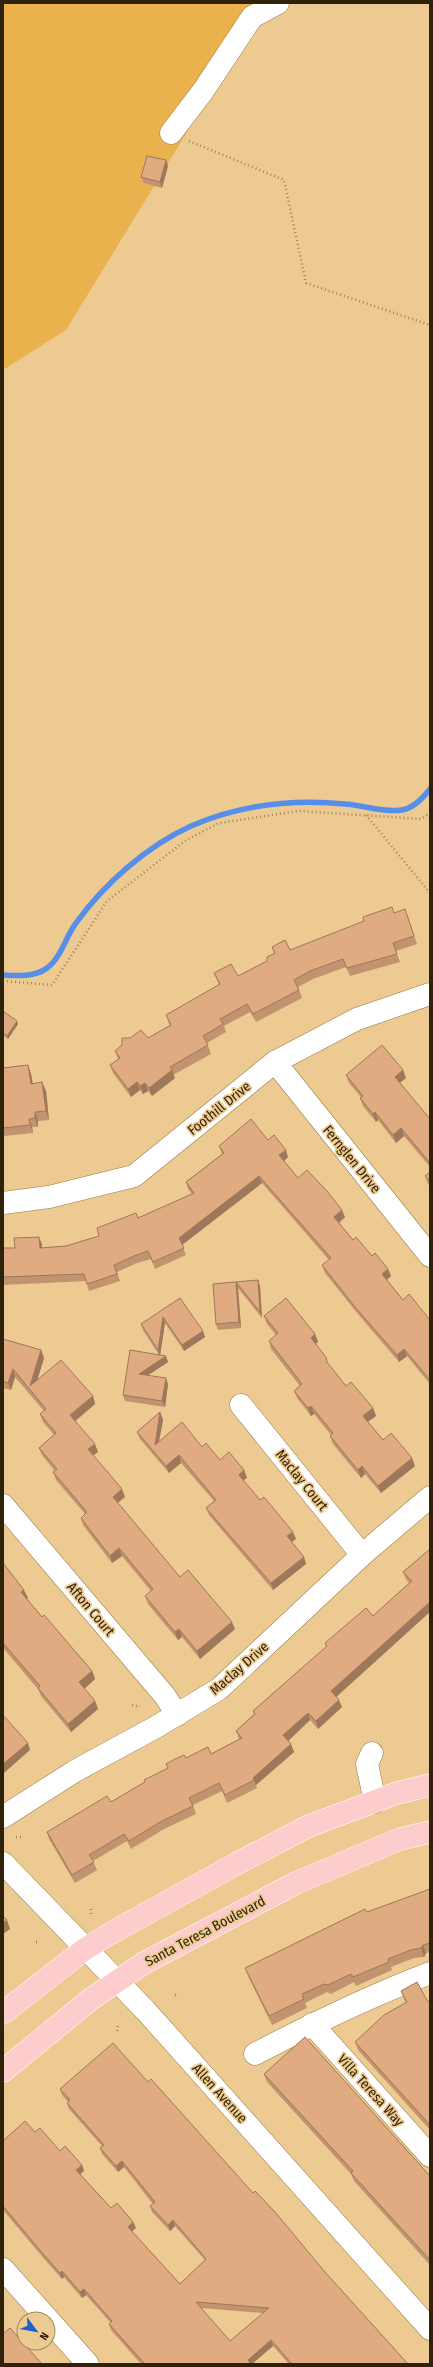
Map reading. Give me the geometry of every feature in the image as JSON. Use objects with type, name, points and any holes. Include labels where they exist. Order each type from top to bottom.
[{"type":"main road","points":[[3,2013],[85,1949],[113,1932],[309,1826],[375,1802],[430,1785]]},
{"type":"main road","name":"Santa Teresa Boulevard","points":[[3,2071],[116,1981],[144,1963],[296,1883],[400,1839],[430,1832]]},
{"type":"street","points":[[171,133],[203,91],[252,17],[278,3]]},
{"type":"street","name":"Foothill Drive","points":[[3,1203],[49,1197],[134,1176],[275,1062],[357,1019],[430,994]]},
{"type":"street","name":"Fernglen Drive","points":[[275,1062],[430,1256]]},
{"type":"street","name":"Maclay Court","points":[[241,1405],[362,1555]]},
{"type":"street","name":"Maclay Drive","points":[[3,1817],[75,1771],[177,1715],[219,1689],[362,1555],[430,1497]]},
{"type":"street","name":"Afton Court","points":[[3,1505],[165,1696],[177,1715]]},
{"type":"street","points":[[372,1753],[367,1764],[375,1802]]},
{"type":"street","name":"Allen Avenue","points":[[3,1863],[146,2011],[430,2329]]},
{"type":"street","points":[[255,2054],[312,2024],[390,1988],[430,1973]]},
{"type":"street","name":"Villa Teresa Way","points":[[312,2024],[430,2156]]},
{"type":"street","points":[[5,2275],[88,2364]]},
{"type":"path","points":[[171,133],[284,180],[306,283],[430,325]]},
{"type":"path","points":[[3,981],[52,985],[107,901],[185,841],[219,823],[299,811],[421,819],[430,813]]},
{"type":"path","points":[[366,815],[430,893]]},
{"type":"path","points":[[132,1705],[140,1707]]},
{"type":"path","points":[[16,1837],[23,1837]]},
{"type":"path","points":[[91,1909],[91,1914]]},
{"type":"path","points":[[117,2031],[118,2026]]},
{"type":"shaded area","points":[[3,3],[266,3],[66,330],[3,370]]},
{"type":"building","points":[[147,156],[166,160],[160,182],[141,177]]},
{"type":"building","points":[[392,907],[394,913],[405,909],[414,936],[393,943],[397,954],[347,968],[343,959],[310,971],[294,980],[299,990],[253,1014],[247,1004],[220,1019],[223,1024],[203,1036],[208,1045],[170,1067],[172,1070],[149,1088],[145,1083],[140,1086],[137,1082],[128,1089],[110,1065],[120,1058],[115,1051],[122,1045],[122,1038],[130,1038],[141,1030],[148,1038],[171,1025],[166,1015],[220,984],[214,973],[231,964],[238,976],[267,961],[267,957],[275,953],[272,947],[285,940],[290,950],[364,921],[363,917]]},
{"type":"building","points":[[3,1011],[17,1021],[7,1036],[3,1033]]},
{"type":"building","points":[[382,1045],[403,1070],[395,1077],[430,1119],[430,1163],[401,1128],[393,1135],[375,1112],[373,1114],[360,1098],[363,1096],[346,1075]]},
{"type":"building","points":[[28,1065],[31,1084],[42,1082],[46,1111],[35,1112],[35,1118],[29,1119],[30,1125],[3,1128],[3,1068]]},
{"type":"building","points":[[251,1119],[268,1140],[274,1135],[286,1150],[279,1155],[298,1178],[307,1170],[327,1191],[342,1210],[334,1217],[353,1240],[356,1237],[372,1256],[375,1253],[388,1269],[382,1274],[403,1300],[409,1294],[430,1320],[430,1380],[404,1349],[397,1355],[355,1307],[322,1265],[331,1258],[259,1176],[179,1238],[184,1248],[153,1262],[148,1251],[114,1265],[117,1274],[87,1284],[84,1274],[3,1277],[3,1248],[15,1248],[14,1238],[39,1237],[40,1248],[66,1246],[99,1236],[97,1228],[136,1213],[138,1218],[194,1193],[186,1182],[224,1153],[219,1146]]},
{"type":"building","points":[[430,1172],[430,1181],[425,1176]]},
{"type":"building","points":[[258,1280],[260,1312],[236,1282],[239,1322],[216,1324],[213,1284]]},
{"type":"building","points":[[180,1298],[203,1331],[182,1345],[163,1317],[158,1350],[141,1324]]},
{"type":"building","points":[[286,1298],[315,1334],[311,1338],[326,1357],[327,1362],[346,1386],[351,1382],[373,1408],[363,1416],[383,1440],[391,1433],[412,1458],[378,1486],[362,1466],[358,1470],[330,1436],[333,1433],[311,1406],[308,1408],[294,1391],[302,1384],[269,1341],[278,1333],[264,1316]]},
{"type":"building","points":[[3,1339],[41,1350],[30,1386],[61,1360],[93,1396],[70,1415],[95,1444],[88,1449],[122,1489],[113,1497],[180,1577],[188,1570],[232,1622],[197,1651],[179,1629],[175,1632],[145,1596],[153,1589],[119,1548],[110,1556],[81,1518],[87,1512],[53,1472],[57,1469],[39,1448],[56,1433],[40,1414],[46,1409],[13,1369],[8,1383],[3,1381]]},
{"type":"building","points":[[130,1350],[166,1356],[139,1374],[166,1378],[162,1401],[123,1395]]},
{"type":"building","points":[[160,1412],[155,1445],[182,1422],[202,1447],[206,1443],[220,1460],[229,1452],[244,1470],[239,1475],[260,1500],[264,1497],[293,1532],[287,1536],[304,1557],[271,1583],[206,1508],[216,1500],[179,1455],[166,1466],[137,1432]]},
{"type":"building","points":[[430,1549],[430,1602],[331,1691],[339,1700],[316,1721],[308,1713],[283,1735],[291,1744],[253,1778],[254,1780],[225,1795],[219,1783],[189,1798],[193,1806],[162,1821],[129,1841],[124,1834],[89,1855],[94,1862],[72,1875],[47,1832],[107,1796],[111,1802],[145,1782],[144,1780],[168,1768],[166,1764],[175,1759],[184,1755],[186,1758],[208,1747],[211,1754],[242,1738],[236,1731],[255,1714],[253,1711],[327,1646],[325,1643],[366,1608],[373,1616],[412,1581],[403,1572]]},
{"type":"building","points":[[3,1563],[24,1590],[21,1592],[42,1617],[44,1615],[92,1671],[79,1682],[95,1701],[68,1724],[38,1688],[40,1686],[3,1643]]},
{"type":"building","points":[[3,1715],[28,1743],[3,1764]]},
{"type":"building","points":[[430,1889],[430,1943],[423,1945],[421,1948],[411,1950],[388,1959],[389,1962],[353,1977],[351,1974],[328,1985],[324,1984],[302,1994],[304,1999],[269,2016],[245,1968],[365,1909],[367,1912]]},
{"type":"building","points":[[3,1916],[7,1920],[3,1923]]},
{"type":"building","points":[[417,1982],[428,2002],[430,2001],[430,2125],[355,2042],[384,2015],[407,2002],[401,1991]]},
{"type":"building","points":[[305,2037],[430,2176],[430,2260],[351,2173],[353,2171],[264,2074]]},
{"type":"building","points":[[113,2043],[148,2082],[151,2079],[253,2193],[255,2191],[275,2212],[325,2272],[408,2364],[292,2364],[271,2340],[248,2360],[251,2364],[145,2364],[109,2324],[112,2321],[84,2289],[80,2292],[62,2271],[60,2273],[3,2206],[3,2141],[25,2121],[35,2132],[40,2128],[60,2151],[65,2146],[82,2165],[76,2170],[111,2208],[117,2203],[133,2222],[128,2227],[180,2284],[206,2259],[173,2220],[168,2225],[150,2206],[155,2202],[122,2161],[116,2166],[100,2148],[104,2145],[67,2103],[70,2100],[60,2089]],"holes":[[[196,2302],[269,2308],[230,2341]]]},
{"type":"building","points":[[10,2328],[16,2335],[16,2351],[30,2351],[42,2364],[3,2364],[3,2334]]},
{"type":"waterway","points":[[3,975],[20,976],[37,973],[47,968],[60,953],[72,928],[87,908],[113,880],[158,844],[191,826],[247,808],[286,803],[325,803],[352,805],[381,810],[402,810],[414,805],[430,789]]}]
